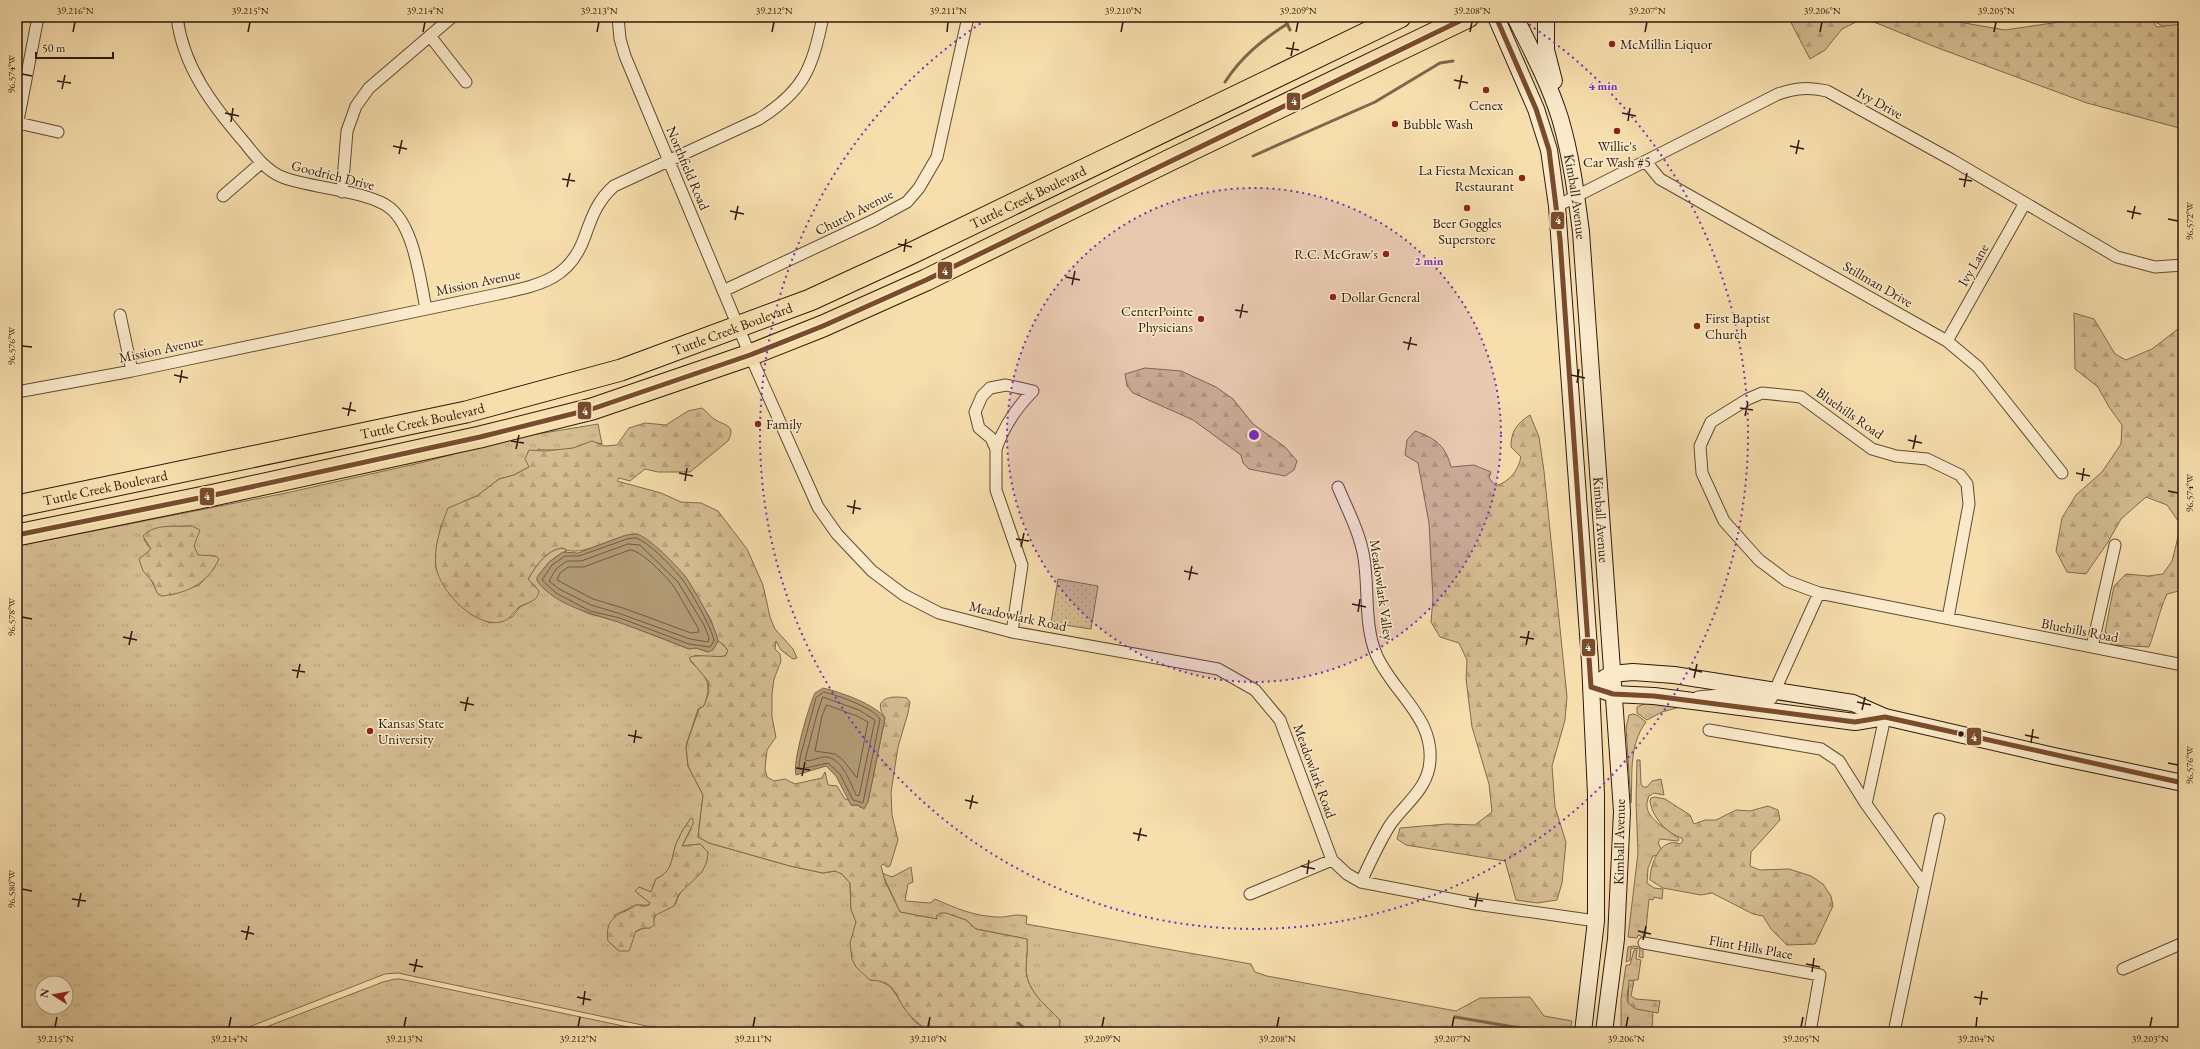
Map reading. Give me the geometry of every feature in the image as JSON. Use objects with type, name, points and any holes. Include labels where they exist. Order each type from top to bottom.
[{"type":"highway","name":"Tuttle Creek Boulevard","points":[[17,506],[466,412],[621,370],[738,328],[810,300],[912,253],[1400,17]]},
{"type":"highway","name":"Tuttle Creek Boulevard","points":[[17,535],[221,494],[480,437],[592,409],[750,355],[823,326],[926,280],[1468,17]]},
{"type":"main road","name":"Kimball Avenue","points":[[1496,17],[1536,109],[1549,150],[1557,206],[1591,687],[1597,823],[1596,921],[1583,1032]]},
{"type":"main road","name":"Kimball Avenue","points":[[1515,17],[1560,118],[1576,195],[1581,232],[1611,674],[1619,763],[1621,842],[1616,939],[1604,1032]]},
{"type":"main road","points":[[1546,17],[1546,50],[1558,95],[1560,118]]},
{"type":"main road","points":[[1591,687],[1611,674],[1632,672],[1674,675],[1853,703],[1885,717],[2054,756],[2183,783]]},
{"type":"main road","points":[[1591,687],[1613,694],[1634,694],[1855,722],[1885,717]]},
{"type":"main road","points":[[1596,921],[1601,921],[1605,926],[1605,932],[1596,1032]]},
{"type":"street","points":[[38,17],[17,125],[58,132]]},
{"type":"street","name":"Goodrich Drive","points":[[177,17],[190,62],[203,90],[220,114],[261,163],[281,177],[306,185],[369,198],[390,207],[405,225],[416,260],[426,309]]},
{"type":"street","points":[[342,192],[347,131],[356,106],[369,88],[452,17]]},
{"type":"street","name":"Northfield Road","points":[[618,17],[620,39],[625,56],[738,328]]},
{"type":"street","name":"Mission Avenue","points":[[17,392],[132,371],[535,286],[554,278],[575,258],[597,205],[604,194],[623,180],[759,120],[780,106],[797,88],[808,70],[815,52],[823,17]]},
{"type":"street","name":"Church Avenue","points":[[723,291],[892,211],[907,202],[928,174],[938,151],[968,17]]},
{"type":"street","points":[[430,36],[466,82]]},
{"type":"street","name":"Ivy Drive","points":[[1557,206],[1576,195],[1646,162],[1778,94],[1792,89],[1811,87],[1827,91],[1952,160],[2117,257],[2154,267],[2183,265]]},
{"type":"street","name":"Stillman Drive","points":[[1646,162],[1660,179],[1947,341],[1978,367],[2062,473]]},
{"type":"street","points":[[223,196],[261,163]]},
{"type":"street","name":"Ivy Lane","points":[[1947,341],[2025,204]]},
{"type":"street","points":[[120,315],[132,371]]},
{"type":"street","name":"Meadowlark Road","points":[[738,328],[818,507],[837,534],[872,571],[904,595],[939,613],[1012,632],[1218,669],[1255,690],[1280,720],[1332,860],[1347,874],[1361,882],[1476,904],[1596,921]]},
{"type":"street","points":[[996,449],[990,438],[979,428],[976,419],[977,404],[982,395],[990,388],[1006,385],[1033,391],[1011,417],[1002,431],[996,449],[996,490],[1022,565],[1012,632]]},
{"type":"street","name":"Bluehills Road","points":[[1948,618],[1969,504],[1967,484],[1960,476],[1927,459],[1896,456],[1872,449],[1801,396],[1762,393],[1748,399],[1711,422],[1700,446],[1702,473],[1724,521],[1759,560],[1787,581],[1819,594],[2183,665]]},
{"type":"street","name":"Meadowlark Valley","points":[[1338,487],[1359,536],[1364,559],[1371,638],[1376,653],[1383,668],[1424,725],[1429,739],[1430,750],[1429,768],[1425,782],[1391,825],[1361,882]]},
{"type":"street","points":[[2092,647],[2115,545]]},
{"type":"street","points":[[1676,699],[1719,695],[1758,701],[1771,699],[1776,691],[1819,594]]},
{"type":"street","points":[[1866,804],[1885,717]]},
{"type":"street","points":[[1709,730],[1822,749],[1839,761],[1866,804],[1925,886]]},
{"type":"street","points":[[1894,1032],[1939,819]]},
{"type":"street","points":[[1250,894],[1332,860]]},
{"type":"street","name":"Flint Hills Place","points":[[1644,943],[1820,974],[1810,1032]]},
{"type":"street","points":[[2123,969],[2183,943]]},
{"type":"green space","points":[[1788,17],[1930,17],[2005,30],[2066,21],[2072,17],[2149,17],[2157,27],[2183,24],[2183,129],[2087,103],[1938,48],[1864,18],[1842,29],[1825,50],[1810,59]]},
{"type":"green space","points":[[2145,17],[2183,17],[2183,36]]},
{"type":"green space","points":[[2074,313],[2094,319],[2115,354],[2126,360],[2152,349],[2183,325],[2183,590],[2167,594],[2149,647],[2112,645],[2105,632],[2114,586],[2126,574],[2148,576],[2163,574],[2172,561],[2181,525],[2167,505],[2146,497],[2121,519],[2108,542],[2086,574],[2067,572],[2056,551],[2062,518],[2076,495],[2102,472],[2121,444],[2122,425],[2109,407],[2098,387],[2075,369]]},
{"type":"green space","points":[[1145,368],[1181,371],[1216,387],[1233,399],[1253,424],[1285,447],[1297,461],[1294,470],[1285,476],[1249,469],[1243,463],[1241,455],[1193,420],[1133,393],[1127,386],[1125,374]]},
{"type":"green space","points":[[702,408],[714,419],[730,428],[731,431],[728,441],[690,472],[658,472],[645,469],[630,481],[619,478],[617,481],[661,493],[681,502],[701,503],[718,511],[747,549],[763,585],[770,617],[775,629],[793,649],[797,658],[793,659],[781,650],[776,641],[775,649],[780,654],[781,661],[774,679],[772,694],[772,717],[776,737],[767,750],[765,769],[767,777],[774,781],[785,779],[795,784],[822,778],[825,772],[828,785],[837,786],[845,799],[849,800],[851,805],[858,805],[861,808],[868,802],[885,718],[880,706],[885,699],[895,697],[907,698],[910,702],[898,747],[891,792],[892,815],[898,840],[890,866],[887,867],[883,864],[881,866],[885,881],[900,912],[937,919],[936,916],[940,913],[946,913],[966,920],[976,929],[1027,939],[1027,978],[1038,998],[1060,1020],[1059,1028],[1064,1032],[930,1032],[910,1015],[889,985],[870,980],[856,967],[852,959],[850,943],[856,922],[851,910],[850,883],[842,874],[835,871],[823,873],[790,866],[709,843],[698,837],[703,795],[688,766],[686,746],[699,709],[704,706],[709,692],[708,681],[689,658],[696,656],[725,656],[728,651],[724,645],[718,641],[711,620],[685,576],[637,534],[628,535],[578,551],[570,551],[563,548],[552,551],[542,559],[528,579],[539,591],[537,597],[519,607],[505,621],[491,622],[470,614],[451,597],[444,587],[436,567],[435,560],[440,530],[448,508],[477,496],[499,479],[514,475],[529,467],[525,459],[529,450],[545,451],[573,448],[592,441],[605,446],[617,445],[629,428],[645,423],[666,425],[688,411]]},
{"type":"green space","points":[[1530,415],[1539,437],[1544,471],[1567,697],[1565,720],[1552,766],[1555,807],[1566,842],[1562,883],[1557,900],[1537,903],[1516,900],[1505,861],[1406,845],[1397,839],[1400,828],[1447,824],[1475,825],[1492,812],[1489,784],[1472,727],[1466,679],[1467,660],[1459,643],[1440,637],[1431,622],[1433,598],[1429,523],[1418,463],[1405,455],[1407,440],[1415,431],[1434,440],[1443,448],[1451,467],[1474,465],[1491,472],[1489,478],[1496,486],[1513,475],[1518,467],[1521,457],[1511,447],[1512,437],[1518,425]]},
{"type":"green space","name":"Kansas State University","points":[[598,424],[602,444],[591,443],[561,450],[538,449],[529,467],[514,475],[499,479],[477,496],[462,502],[441,525],[436,553],[436,569],[469,612],[490,623],[512,617],[520,607],[532,601],[539,591],[528,579],[542,559],[552,551],[563,548],[567,551],[553,559],[544,568],[538,582],[554,596],[587,613],[619,622],[689,649],[696,648],[708,652],[718,641],[724,645],[728,651],[725,656],[710,658],[695,655],[690,661],[701,672],[707,681],[708,686],[704,706],[698,709],[686,746],[688,766],[703,795],[698,837],[709,843],[790,866],[823,873],[835,871],[842,874],[850,883],[851,909],[854,913],[870,980],[878,980],[890,986],[914,1021],[930,1032],[675,1032],[398,973],[385,974],[236,1032],[17,1032],[17,546],[286,493],[424,462],[513,438]],"holes":[[[192,526],[194,550],[201,557],[209,557],[215,567],[199,585],[171,595],[157,592],[149,576],[147,553],[151,549],[144,540],[146,533],[163,527]],[[691,818],[691,829],[682,846],[700,844],[708,852],[703,867],[682,890],[676,903],[657,913],[650,928],[645,928],[636,932],[619,951],[608,941],[615,915],[636,905],[649,905],[650,903],[635,891],[639,887],[651,892],[656,879],[670,867],[682,831]]]},
{"type":"green space","points":[[192,526],[200,530],[194,546],[198,555],[216,556],[219,559],[209,574],[196,585],[171,595],[162,596],[157,593],[153,582],[143,571],[139,559],[151,549],[143,536],[159,527]]},
{"type":"green space","points":[[1058,579],[1098,586],[1091,629],[1051,623]]},
{"type":"green space","points":[[1646,703],[1680,707],[1662,712],[1647,720],[1637,713],[1637,707]]},
{"type":"green space","points":[[1629,715],[1637,715],[1646,722],[1636,741],[1632,761],[1631,803],[1626,728]]},
{"type":"green space","points":[[1637,760],[1640,760],[1641,784],[1643,787],[1647,787],[1652,781],[1661,779],[1664,795],[1654,793],[1649,796],[1647,804],[1651,816],[1679,839],[1678,841],[1660,839],[1658,843],[1662,850],[1659,855],[1653,856],[1648,868],[1647,883],[1654,888],[1663,889],[1662,899],[1654,897],[1653,900],[1649,899],[1645,939],[1642,939],[1641,936],[1638,935],[1637,938],[1628,937],[1638,853],[1636,802]]},
{"type":"green space","points":[[1655,797],[1665,799],[1690,815],[1694,824],[1705,820],[1716,820],[1736,810],[1750,811],[1768,806],[1778,810],[1780,820],[1751,852],[1750,866],[1760,870],[1789,869],[1811,876],[1823,884],[1831,896],[1833,906],[1815,944],[1787,945],[1771,929],[1763,916],[1753,914],[1712,893],[1701,895],[1663,888],[1650,880],[1654,859],[1662,848],[1667,844],[1680,844],[1683,841],[1682,838],[1666,829],[1657,819],[1651,807],[1650,801],[1651,798]]},
{"type":"green space","points":[[691,818],[693,819],[693,824],[682,846],[700,844],[708,852],[707,861],[702,872],[679,894],[674,906],[654,916],[654,925],[650,928],[643,928],[636,931],[629,951],[619,951],[608,941],[607,935],[611,921],[618,915],[636,905],[649,905],[650,903],[635,891],[639,887],[651,892],[656,879],[667,871],[670,866],[679,837]]},
{"type":"green space","points":[[911,867],[913,882],[908,884],[905,901],[930,903],[935,899],[980,915],[1001,917],[1018,915],[1027,916],[1026,924],[1251,964],[1255,972],[1267,976],[1456,1011],[1480,998],[1530,997],[1544,1016],[1572,1021],[1570,1032],[1064,1032],[1059,1028],[1060,1020],[1042,1003],[1032,990],[1029,983],[1026,967],[1027,939],[976,929],[966,920],[952,915],[936,916],[937,919],[900,912],[882,873],[892,877]]},
{"type":"green space","points":[[1634,946],[1643,948],[1643,958],[1639,957],[1640,949],[1631,948],[1630,960],[1626,962],[1628,947]]},
{"type":"green space","points":[[1634,950],[1637,950],[1636,959],[1641,960],[1638,980],[1633,980],[1628,988],[1627,1000],[1633,1007],[1653,1011],[1652,1032],[1621,1032],[1621,999],[1626,965],[1630,965]]},
{"type":"green space","points":[[395,979],[652,1032],[253,1032],[383,982]]},
{"type":"green space","points":[[1629,980],[1634,981],[1631,996],[1636,999],[1660,1001],[1658,1013],[1636,1009],[1628,1003]]},
{"type":"water","points":[[637,534],[649,541],[662,552],[689,581],[717,635],[718,641],[713,650],[708,652],[696,648],[689,649],[621,623],[576,608],[554,597],[537,581],[537,577],[549,562],[563,552],[578,553],[626,535]]},
{"type":"water","points":[[823,688],[838,692],[865,703],[885,718],[868,802],[864,809],[858,805],[851,805],[836,776],[826,766],[796,775],[796,759],[809,709],[815,693]]},
{"type":"waterway","points":[[1284,17],[1290,30]]},
{"type":"waterway","points":[[1225,82],[1245,57],[1269,36],[1287,24]]},
{"type":"waterway","points":[[1253,156],[1375,102],[1440,63],[1453,61]]},
{"type":"waterway","points":[[1455,1017],[1543,1032]]},
{"type":"waterway","points":[[1018,1023],[1029,1032]]},
{"type":"transit line","name":"4","points":[[17,535],[214,495],[480,437],[592,409],[750,355],[823,326],[926,280],[1468,17]]},
{"type":"transit line","name":"4","points":[[1496,17],[1536,109],[1549,150],[1560,239],[1591,687],[1613,694],[1654,696],[1855,722],[1885,717],[2183,783]]},
{"type":"place","name":"McMillin Liquor","points":[[1612,44]]},
{"type":"place","name":"Cenex","points":[[1486,90]]},
{"type":"place","name":"Bubble Wash","points":[[1395,124]]},
{"type":"place","name":"Willie's Car Wash #5","points":[[1617,131]]},
{"type":"place","name":"La Fiesta Mexican Restaurant","points":[[1522,178]]},
{"type":"place","name":"Beer Goggles Superstore","points":[[1467,208]]},
{"type":"place","name":"R.C. McGraw's","points":[[1386,254]]},
{"type":"place","name":"Dollar General","points":[[1333,297]]},
{"type":"place","name":"CenterPointe Physicians","points":[[1201,319]]},
{"type":"place","name":"First Baptist Church","points":[[1697,326]]},
{"type":"place","name":"Family","points":[[758,424]]},
{"type":"place","name":"Kansas State University","points":[[370,731]]}]
